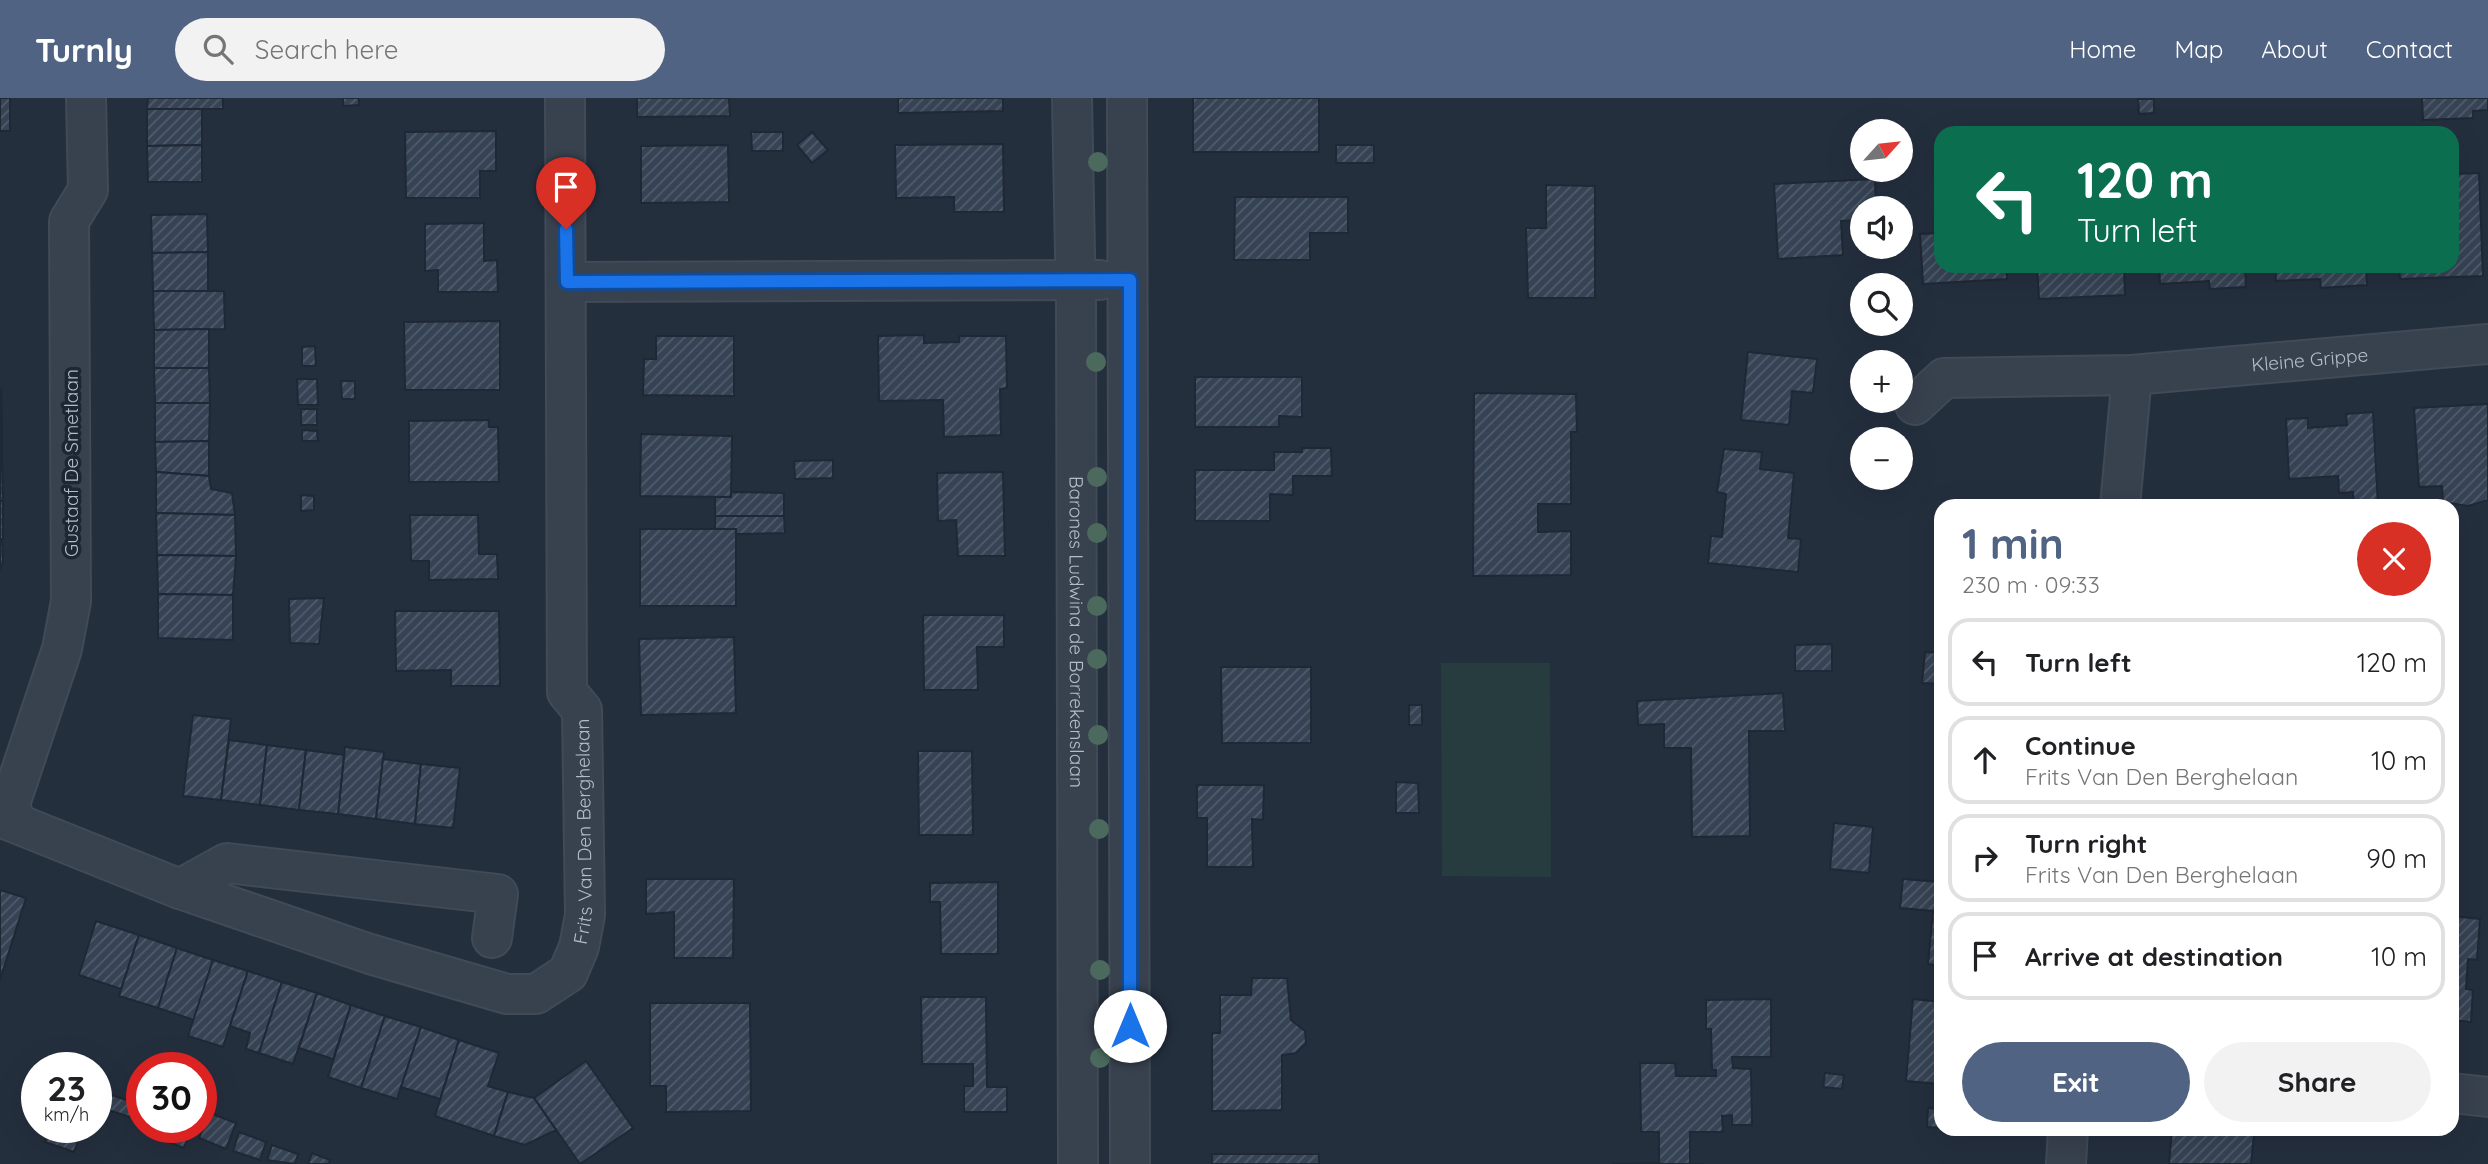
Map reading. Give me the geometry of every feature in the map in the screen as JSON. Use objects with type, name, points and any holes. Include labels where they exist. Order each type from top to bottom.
[{"type":"street","name":"Gustaaf De Smetlaan","points":[[8,819],[10,804],[62,649],[71,601],[69,221],[88,190],[86,98]]},
{"type":"street","name":"Frits Van Den Berghelaan","points":[[8,819],[180,889],[370,954],[507,994],[536,993],[568,973],[579,947],[584,915],[582,710],[567,692],[565,98]]},
{"type":"street","name":"Barones Ludwina de Borrekenslaan","points":[[1072,98],[1076,279],[1078,1164]]},
{"type":"street","points":[[1127,98],[1130,280],[1130,1164]]},
{"type":"street","points":[[567,282],[1130,280]]},
{"type":"street","name":"Kleine Grippe","points":[[1915,405],[1944,378],[2132,375],[2488,344]]},
{"type":"street","points":[[2121,499],[2132,375]]},
{"type":"street","points":[[180,889],[227,863],[498,894],[492,938]]},
{"type":"street","points":[[2459,1094],[2488,1097]]},
{"type":"street","points":[[2066,1164],[2068,1136]]},
{"type":"green space","points":[[1441,663],[1550,663],[1551,877],[1442,876]]},
{"type":"building","points":[[0,98],[10,98],[10,131],[0,131]]},
{"type":"building","points":[[148,98],[223,98],[223,109],[147,109]]},
{"type":"building","points":[[343,98],[359,98],[359,105],[343,106]]},
{"type":"building","points":[[637,98],[729,98],[730,116],[637,117]]},
{"type":"building","points":[[898,98],[1003,98],[1003,111],[898,113]]},
{"type":"building","points":[[1193,98],[1319,98],[1319,152],[1193,152]]},
{"type":"building","points":[[2422,98],[2488,98],[2488,110],[2473,111],[2473,118],[2423,120]]},
{"type":"building","points":[[2138,99],[2154,99],[2154,113],[2139,114]]},
{"type":"building","points":[[147,109],[202,109],[202,145],[147,146]]},
{"type":"building","points":[[496,131],[496,171],[480,171],[480,198],[406,198],[405,132]]},
{"type":"building","points":[[751,132],[783,132],[783,151],[752,151]]},
{"type":"building","points":[[812,132],[828,150],[812,163],[797,145]]},
{"type":"building","points":[[1003,144],[1004,212],[954,212],[954,197],[896,198],[895,145]]},
{"type":"building","points":[[202,145],[202,182],[148,182],[147,146]]},
{"type":"building","points":[[728,145],[729,202],[641,203],[641,146]]},
{"type":"building","points":[[1336,145],[1374,145],[1374,163],[1336,163]]},
{"type":"building","points":[[2479,173],[2483,276],[2400,279],[2400,273],[2459,273],[2459,174]]},
{"type":"building","points":[[1850,180],[1875,182],[1876,196],[1850,196],[1850,221],[1841,221],[1843,255],[1778,259],[1774,184]]},
{"type":"building","points":[[1546,185],[1595,186],[1595,298],[1528,298],[1526,228],[1546,228]]},
{"type":"building","points":[[1235,197],[1348,197],[1348,233],[1310,233],[1310,260],[1234,260]]},
{"type":"building","points":[[207,214],[208,252],[152,253],[151,215]]},
{"type":"building","points":[[484,223],[484,261],[497,260],[498,292],[438,292],[438,270],[425,271],[425,224]]},
{"type":"building","points":[[1934,233],[1934,273],[2007,273],[2007,279],[1923,284],[1920,234]]},
{"type":"building","points":[[208,252],[208,291],[153,291],[152,253]]},
{"type":"building","points":[[2037,273],[2124,273],[2125,295],[2039,299]]},
{"type":"building","points":[[2159,273],[2245,273],[2246,287],[2210,289],[2209,281],[2160,284]]},
{"type":"building","points":[[2275,273],[2366,273],[2367,285],[2321,288],[2320,279],[2276,281]]},
{"type":"building","points":[[153,291],[224,291],[225,329],[154,330]]},
{"type":"building","points":[[500,321],[500,390],[405,390],[404,322]]},
{"type":"building","points":[[209,329],[209,368],[154,368],[154,330]]},
{"type":"building","points":[[924,335],[924,343],[959,342],[959,336],[1006,336],[1007,388],[1000,389],[1001,435],[944,437],[943,400],[879,401],[878,336]]},
{"type":"building","points":[[656,336],[734,336],[734,396],[643,395],[644,359],[656,359]]},
{"type":"building","points":[[315,346],[316,366],[302,366],[302,347]]},
{"type":"building","points":[[1748,352],[1817,359],[1813,393],[1792,391],[1789,425],[1741,420]]},
{"type":"building","points":[[154,368],[209,368],[210,403],[155,403]]},
{"type":"building","points":[[1195,377],[1302,377],[1302,417],[1279,416],[1279,427],[1195,427]]},
{"type":"building","points":[[297,379],[317,379],[318,405],[298,405]]},
{"type":"building","points":[[341,381],[355,381],[355,399],[342,399]]},
{"type":"building","points":[[1,389],[2,427],[0,427]]},
{"type":"building","points":[[1474,393],[1576,394],[1577,432],[1571,432],[1571,504],[1538,504],[1538,532],[1571,531],[1571,575],[1473,576]]},
{"type":"building","points":[[155,403],[210,403],[209,441],[155,442]]},
{"type":"building","points":[[2488,404],[2488,500],[2468,506],[2459,505],[2459,499],[2443,499],[2442,486],[2419,487],[2414,408]]},
{"type":"building","points":[[301,409],[317,409],[317,425],[301,425]]},
{"type":"building","points":[[2373,412],[2378,499],[2354,499],[2353,492],[2339,493],[2338,476],[2289,479],[2286,419],[2308,418],[2308,428],[2347,425],[2346,414]]},
{"type":"building","points":[[489,420],[489,427],[498,427],[499,482],[409,482],[409,421]]},
{"type":"building","points":[[2,427],[2,464],[0,464]]},
{"type":"building","points":[[302,430],[317,431],[318,441],[302,441]]},
{"type":"building","points":[[641,434],[732,436],[731,497],[640,496]]},
{"type":"building","points":[[209,441],[209,476],[156,472],[155,442]]},
{"type":"building","points":[[1302,448],[1331,448],[1332,476],[1293,476],[1293,495],[1270,494],[1270,521],[1195,521],[1195,470],[1274,470],[1274,452],[1302,452]]},
{"type":"building","points":[[1724,449],[1762,452],[1760,469],[1794,473],[1788,538],[1801,539],[1798,572],[1708,563],[1711,536],[1722,537],[1726,494],[1717,492]]},
{"type":"building","points":[[833,460],[833,478],[795,479],[794,461]]},
{"type":"building","points":[[2,464],[3,501],[0,501]]},
{"type":"building","points":[[156,472],[209,476],[211,489],[232,493],[235,515],[156,513]]},
{"type":"building","points":[[1003,472],[1005,556],[958,556],[956,520],[938,521],[937,473]]},
{"type":"building","points":[[731,492],[784,493],[784,516],[715,516],[715,497],[731,497]]},
{"type":"building","points":[[301,495],[314,496],[314,510],[301,511]]},
{"type":"building","points":[[0,501],[3,501],[3,539],[0,539]]},
{"type":"building","points":[[156,513],[235,515],[236,556],[157,555]]},
{"type":"building","points":[[410,515],[478,515],[479,554],[497,554],[498,579],[429,580],[429,561],[411,561]]},
{"type":"building","points":[[715,516],[784,516],[785,533],[736,534],[736,529],[715,529]]},
{"type":"building","points":[[640,529],[736,529],[736,606],[640,606]]},
{"type":"building","points":[[0,539],[3,562],[0,571]]},
{"type":"building","points":[[157,555],[236,556],[233,595],[158,594]]},
{"type":"building","points":[[158,594],[233,595],[233,640],[158,638]]},
{"type":"building","points":[[324,598],[319,644],[290,643],[289,599]]},
{"type":"building","points":[[395,611],[499,611],[500,686],[451,686],[451,670],[396,671]]},
{"type":"building","points":[[923,615],[1004,615],[1004,647],[977,647],[978,690],[924,690]]},
{"type":"building","points":[[734,637],[736,713],[641,715],[639,639]]},
{"type":"building","points":[[1832,644],[1832,671],[1795,671],[1795,645]]},
{"type":"building","points":[[1925,652],[1934,653],[1934,684],[1922,683]]},
{"type":"building","points":[[1221,667],[1311,667],[1311,743],[1222,743]]},
{"type":"building","points":[[1783,693],[1785,731],[1749,731],[1750,836],[1692,837],[1691,748],[1664,748],[1664,724],[1638,725],[1637,701]]},
{"type":"building","points":[[1409,705],[1422,705],[1422,725],[1409,725]]},
{"type":"building","points":[[193,715],[231,719],[221,800],[183,796]]},
{"type":"building","points":[[229,740],[267,745],[260,805],[221,800]]},
{"type":"building","points":[[267,745],[306,750],[299,810],[260,805]]},
{"type":"building","points":[[345,747],[384,752],[376,819],[338,814]]},
{"type":"building","points":[[306,750],[344,755],[338,814],[299,810]]},
{"type":"building","points":[[918,751],[972,751],[973,835],[919,835]]},
{"type":"building","points":[[383,759],[421,764],[415,824],[376,819]]},
{"type":"building","points":[[421,764],[460,768],[453,828],[415,824]]},
{"type":"building","points":[[1396,782],[1418,783],[1419,813],[1396,813]]},
{"type":"building","points":[[1197,785],[1264,785],[1263,820],[1252,819],[1253,867],[1207,867],[1207,818],[1197,818]]},
{"type":"building","points":[[1834,823],[1873,827],[1869,873],[1830,869]]},
{"type":"building","points":[[646,879],[734,879],[733,958],[674,958],[674,912],[646,914]]},
{"type":"building","points":[[1903,879],[1934,881],[1934,965],[1928,964],[1933,911],[1900,908]]},
{"type":"building","points":[[998,882],[998,954],[941,954],[940,902],[930,902],[930,883]]},
{"type":"building","points":[[0,890],[26,898],[0,980]]},
{"type":"building","points":[[2459,917],[2480,919],[2477,960],[2468,959],[2466,989],[2473,990],[2471,1022],[2459,1021]]},
{"type":"building","points":[[96,921],[139,935],[121,989],[79,975]]},
{"type":"building","points":[[139,935],[177,948],[158,1008],[119,996]]},
{"type":"building","points":[[177,948],[213,960],[194,1020],[158,1008]]},
{"type":"building","points":[[213,960],[248,971],[223,1047],[188,1036]]},
{"type":"building","points":[[248,971],[282,982],[259,1053],[246,1049],[250,1033],[230,1026]]},
{"type":"building","points":[[1252,978],[1287,978],[1291,1020],[1305,1031],[1306,1043],[1296,1053],[1282,1055],[1282,1110],[1212,1111],[1212,1033],[1220,1033],[1220,995],[1251,995]]},
{"type":"building","points":[[282,982],[317,993],[293,1064],[259,1053]]},
{"type":"building","points":[[317,993],[351,1005],[333,1059],[299,1048]]},
{"type":"building","points":[[921,997],[986,997],[987,1087],[1007,1087],[1007,1112],[964,1112],[964,1086],[973,1086],[973,1064],[922,1064]]},
{"type":"building","points":[[1771,999],[1771,1057],[1732,1057],[1733,1068],[1751,1069],[1752,1125],[1732,1125],[1732,1115],[1722,1116],[1723,1132],[1690,1132],[1690,1164],[1612,1164],[1659,1163],[1659,1132],[1641,1132],[1640,1063],[1675,1063],[1676,1076],[1716,1076],[1716,1070],[1712,1070],[1711,1029],[1706,1029],[1706,1000]]},
{"type":"building","points":[[1913,999],[1934,1001],[1934,1083],[1906,1081]]},
{"type":"building","points":[[650,1003],[750,1003],[751,1111],[666,1112],[666,1086],[650,1086]]},
{"type":"building","points":[[351,1005],[385,1016],[361,1088],[328,1077]]},
{"type":"building","points":[[385,1016],[421,1027],[397,1099],[361,1088]]},
{"type":"building","points":[[421,1027],[459,1040],[440,1099],[401,1087]]},
{"type":"building","points":[[459,1040],[499,1053],[488,1086],[508,1092],[494,1136],[435,1116]]},
{"type":"building","points":[[586,1061],[633,1128],[580,1164],[534,1098]]},
{"type":"building","points":[[1825,1073],[1844,1075],[1842,1089],[1823,1087]]},
{"type":"building","points":[[508,1092],[534,1098],[556,1130],[525,1145],[494,1136]]},
{"type":"building","points":[[112,1095],[126,1100],[126,1116],[112,1111]]},
{"type":"building","points":[[1928,1108],[1934,1108],[1934,1128],[1927,1127]]},
{"type":"building","points":[[217,1116],[236,1123],[226,1149],[211,1143],[217,1143]]},
{"type":"building","points":[[239,1132],[266,1142],[260,1160],[233,1151]]},
{"type":"building","points":[[2171,1136],[2254,1136],[2251,1164],[2169,1164]]},
{"type":"building","points":[[48,1143],[77,1143],[74,1152]]},
{"type":"building","points":[[171,1143],[186,1143],[184,1148]]},
{"type":"building","points":[[272,1145],[298,1154],[295,1164],[267,1160]]},
{"type":"building","points":[[312,1153],[330,1160],[329,1164],[308,1164]]},
{"type":"building","points":[[1212,1154],[1319,1154],[1319,1164],[1212,1164]]},
{"type":"route","points":[[566,229],[567,282],[1130,280],[1130,1026]]}]
